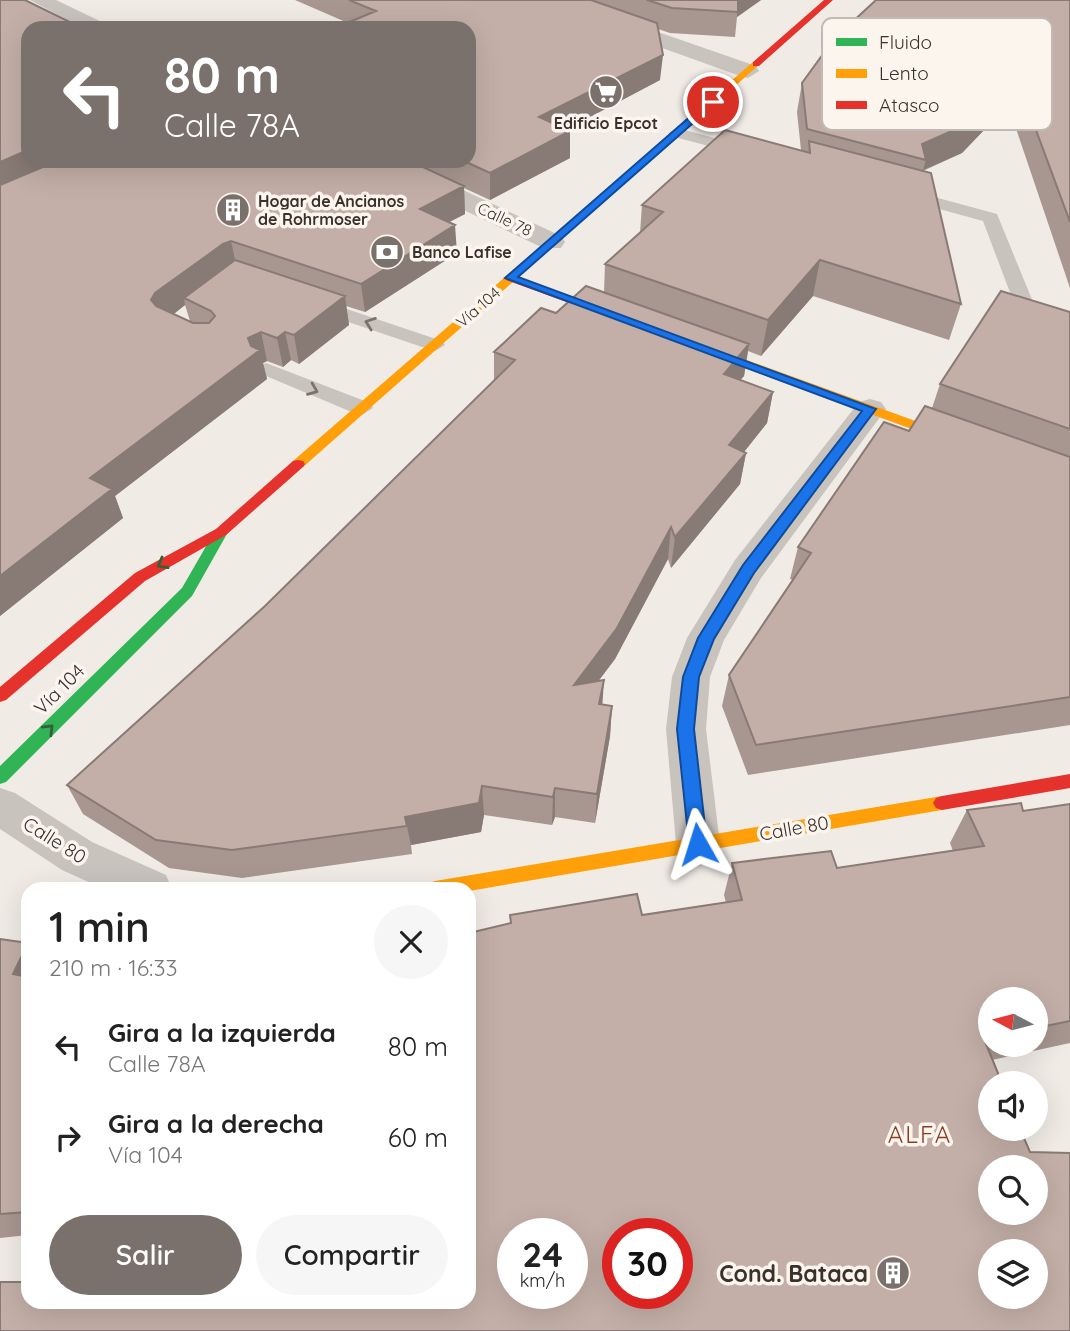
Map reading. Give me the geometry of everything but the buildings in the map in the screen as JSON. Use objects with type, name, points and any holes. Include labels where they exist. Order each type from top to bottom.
[{"type":"main road","name":"Vía 104","points":[[0,696],[139,577],[221,532],[829,0]]},
{"type":"main road","points":[[510,278],[639,325]]},
{"type":"main road","points":[[677,339],[982,450]]},
{"type":"main road","name":"Vía 104","points":[[0,777],[187,592],[221,532]]},
{"type":"main road","name":"Calle 80","points":[[476,882],[1070,780]]},
{"type":"street","points":[[40,0],[84,21]]},
{"type":"street","points":[[547,0],[748,71]]},
{"type":"street","name":"Calle 78","points":[[396,168],[552,242]]},
{"type":"street","points":[[698,844],[686,729],[691,677],[706,638],[748,569],[870,409]]},
{"type":"street","name":"Calle 80","points":[[0,806],[77,856],[135,882]]},
{"type":"lane","points":[[677,133],[768,157]]},
{"type":"lane","points":[[884,189],[990,218],[1030,319]]},
{"type":"lane","points":[[290,296],[435,345]]},
{"type":"lane","points":[[266,369],[362,408]]},
{"type":"traffic: fast","points":[[0,777],[187,592],[221,532]]},
{"type":"traffic: slow","points":[[298,464],[756,64]]},
{"type":"traffic: slow","points":[[697,346],[963,443]]},
{"type":"traffic: slow","points":[[476,882],[942,803]]},
{"type":"traffic: jam","points":[[756,64],[829,0]]},
{"type":"traffic: jam","points":[[510,278],[620,318]]},
{"type":"traffic: jam","points":[[0,696],[140,577],[221,532],[298,464]]},
{"type":"traffic: jam","points":[[942,803],[1070,781]]},
{"type":"place","name":"Edificio Epcot","points":[[606,92]]},
{"type":"place","name":"Hogar de Ancianos de Rohrmoser","points":[[233,210]]},
{"type":"place","name":"Banco Lafise","points":[[387,252]]},
{"type":"place","name":"Cond. Bataca","points":[[893,1273]]},
{"type":"district","name":"ALFA","points":[[920,1134]]},
{"type":"route","points":[[698,844],[686,729],[691,677],[706,638],[748,569],[870,409],[510,278],[713,102]]}]
